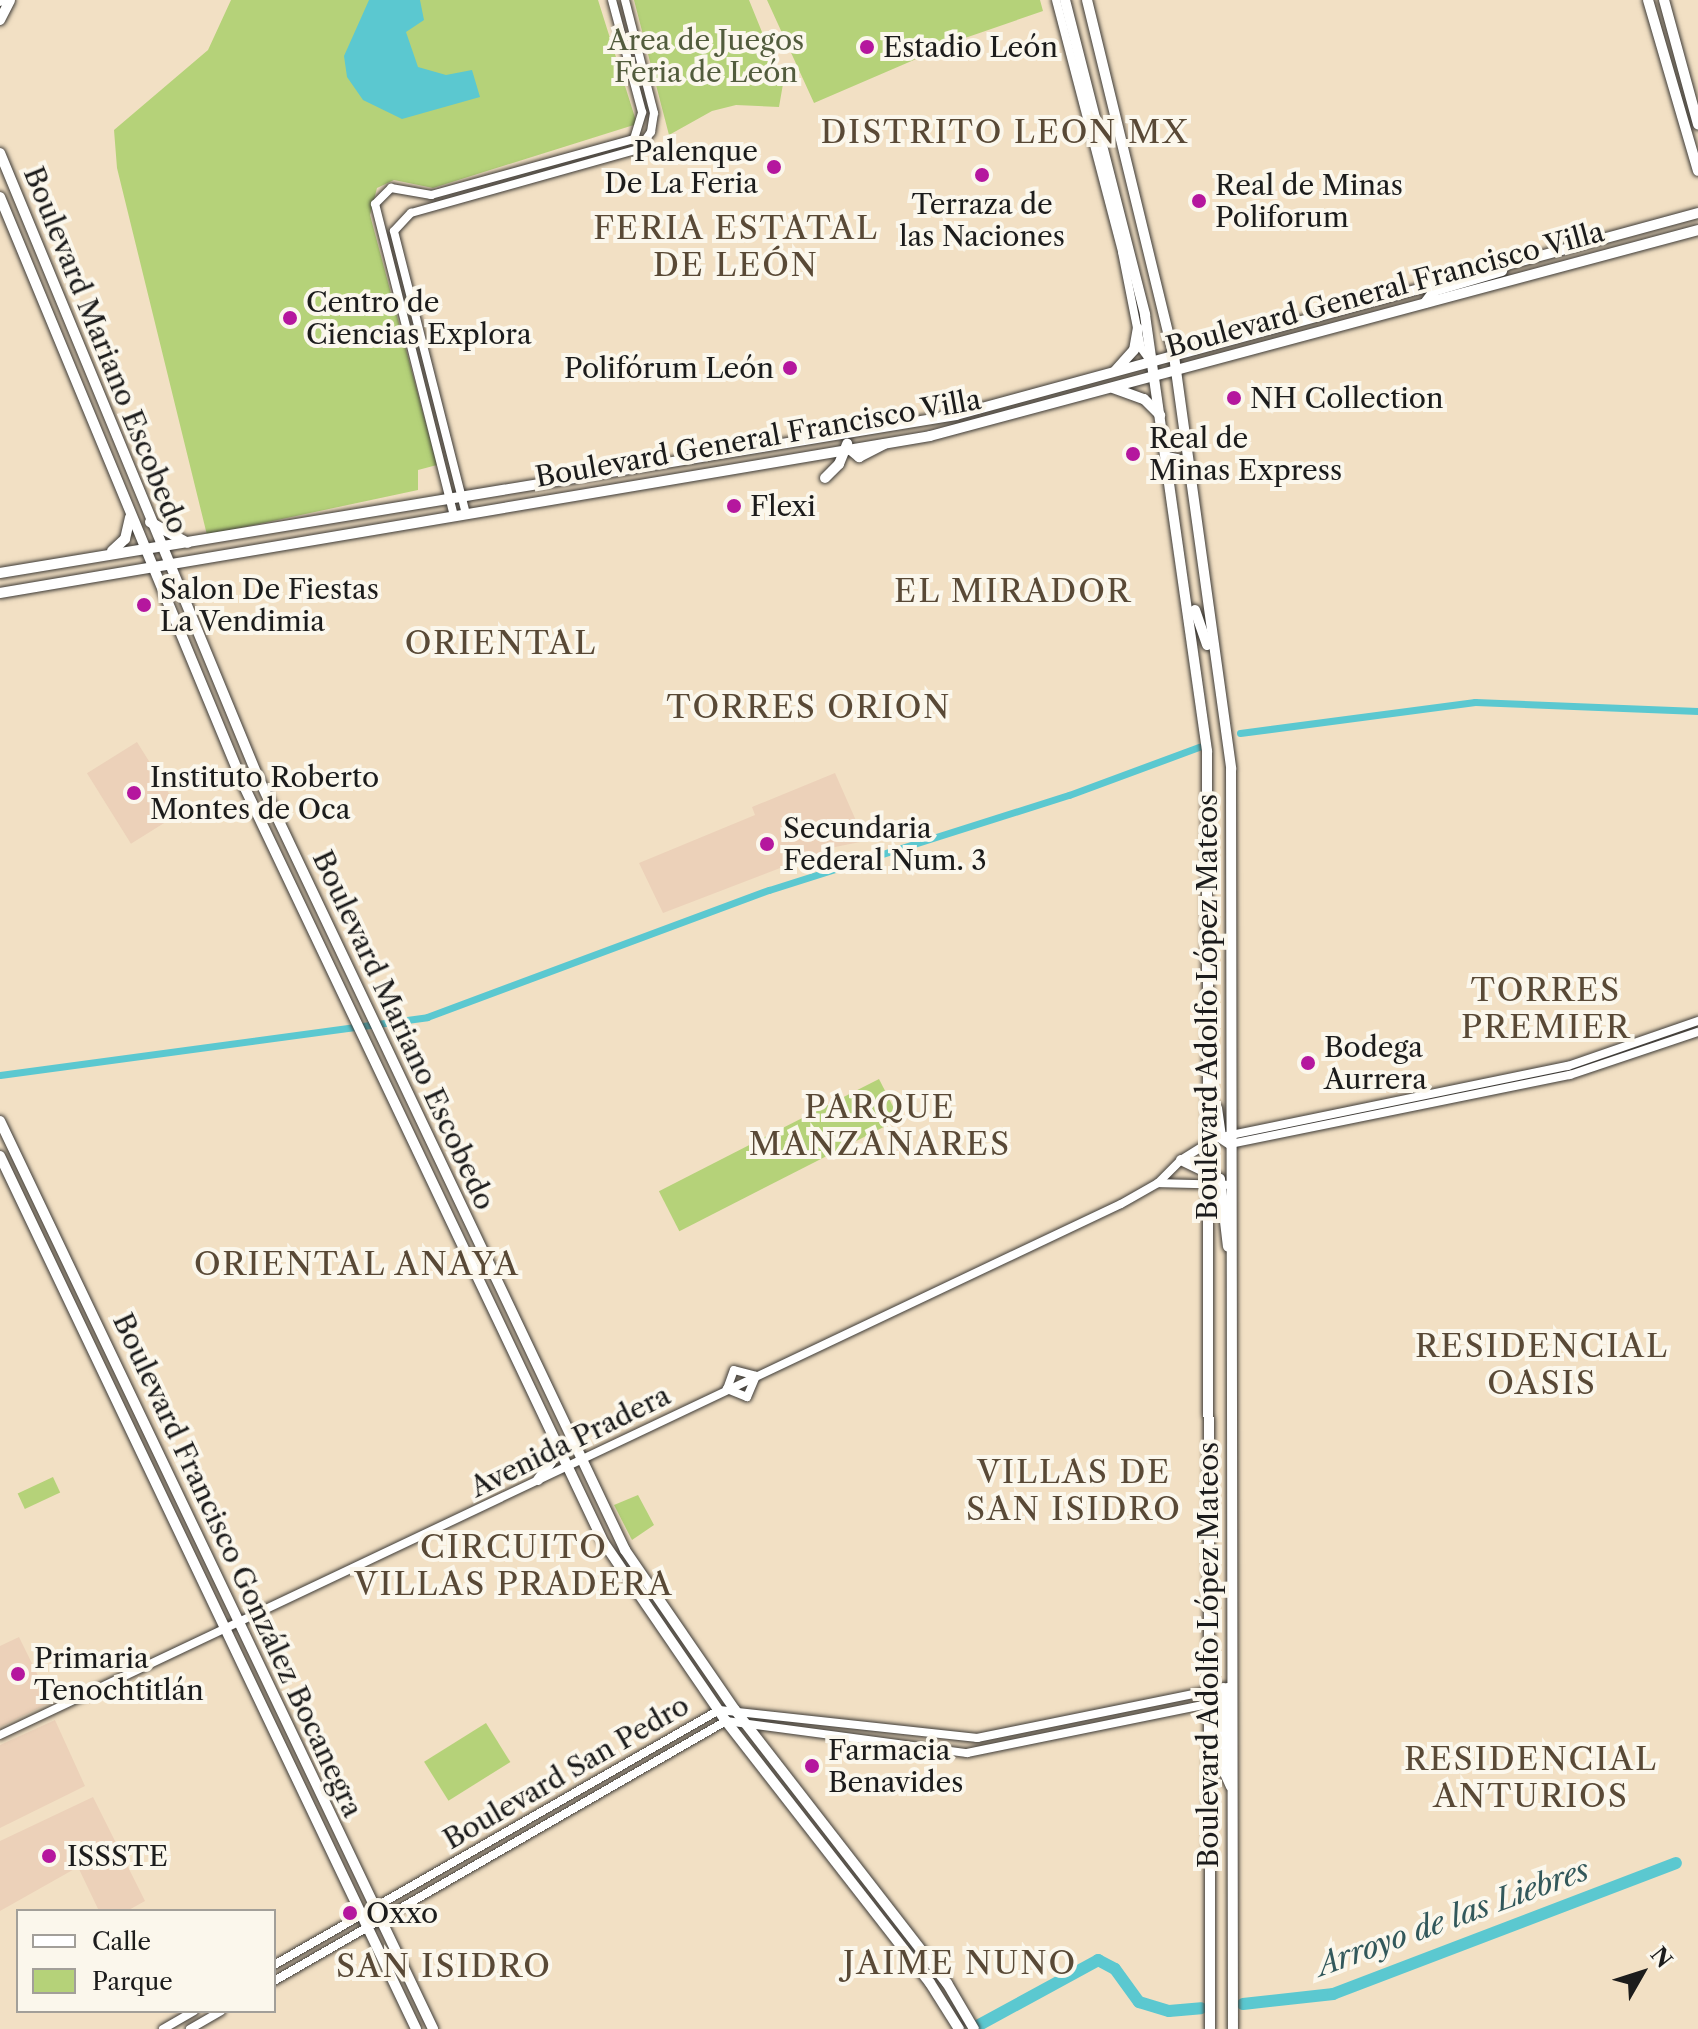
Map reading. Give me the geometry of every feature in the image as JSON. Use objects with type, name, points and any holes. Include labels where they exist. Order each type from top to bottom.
[{"type":"main road","points":[[0,20],[10,0]]},
{"type":"main road","name":"Boulevard Adolfo López Mateos","points":[[1065,0],[1145,315],[1189,602],[1207,751],[1210,1079],[1223,1138],[1211,1171],[1221,1185],[1230,1253],[1228,1700],[1232,1789],[1233,2023]]},
{"type":"main road","name":"Boulevard Adolfo López Mateos","points":[[1087,0],[1174,356],[1232,777],[1209,1690],[1210,2026]]},
{"type":"main road","points":[[1648,0],[1698,171]]},
{"type":"main road","points":[[1664,0],[1698,124]]},
{"type":"main road","name":"Boulevard Mariano Escobedo","points":[[0,153],[148,520],[258,777],[580,1461],[633,1564],[743,1721],[940,1973],[974,2029]]},
{"type":"main road","name":"Boulevard Mariano Escobedo","points":[[0,197],[244,786],[567,1467],[625,1580],[726,1721],[930,1983],[959,2029]]},
{"type":"main road","points":[[1694,214],[1698,201]]},
{"type":"main road","name":"Boulevard General Francisco Villa","points":[[0,573],[936,419],[1694,214]]},
{"type":"main road","name":"Boulevard General Francisco Villa","points":[[0,593],[847,447],[859,457],[890,441],[930,436],[1175,372],[1671,234],[1697,230]]},
{"type":"main road","points":[[1425,303],[1434,291],[1490,278],[1510,265]]},
{"type":"main road","points":[[39,290],[56,293]]},
{"type":"main road","points":[[1166,316],[1172,335],[1183,345],[1237,339]]},
{"type":"main road","points":[[1113,373],[1134,350],[1138,328]]},
{"type":"main road","points":[[1177,393],[1197,365]]},
{"type":"main road","points":[[1111,388],[1144,399],[1160,415]]},
{"type":"main road","points":[[930,436],[936,419]]},
{"type":"main road","points":[[825,478],[847,447],[849,436],[876,428]]},
{"type":"main road","points":[[1167,457],[1180,461],[1191,480]]},
{"type":"main road","points":[[102,555],[125,539],[130,512]]},
{"type":"main road","points":[[148,520],[169,537],[190,543]]},
{"type":"main road","points":[[130,569],[161,589]]},
{"type":"main road","points":[[1189,602],[1207,645]]},
{"type":"main road","name":"Boulevard Francisco González Bocanegra","points":[[0,1121],[433,2029]]},
{"type":"main road","name":"Boulevard Francisco González Bocanegra","points":[[0,1156],[416,2029]]},
{"type":"main road","points":[[1181,1160],[1211,1171]]},
{"type":"main road","points":[[538,1480],[554,1454],[553,1433]]},
{"type":"street","points":[[460,515],[449,500],[414,367],[375,212],[378,198],[398,187],[440,193],[634,139],[642,112],[612,0]]},
{"type":"street","points":[[460,515],[461,499],[393,238],[396,226],[411,213],[639,149],[651,132],[654,113],[625,0]]},
{"type":"street","points":[[1056,0],[1141,348],[1151,363]]},
{"type":"street","points":[[414,367],[425,364]]},
{"type":"street","points":[[1612,1057],[1698,1021]]},
{"type":"street","points":[[1223,1138],[1612,1057],[1698,1032]]},
{"type":"street","name":"Avenida Pradera","points":[[0,1735],[1158,1183],[1181,1160],[1223,1138]]},
{"type":"street","name":"Avenida Pradera","points":[[1158,1183],[1221,1185]]},
{"type":"street","points":[[734,1370],[756,1376],[747,1397],[727,1389],[734,1370]]},
{"type":"street","name":"Boulevard San Pedro","points":[[276,1964],[719,1710],[977,1738],[1228,1687]]},
{"type":"street","points":[[1209,1705],[1228,1700]]},
{"type":"street","name":"Boulevard San Pedro","points":[[276,1980],[726,1721],[976,1752],[1209,1705]]},
{"type":"street","points":[[976,1752],[977,1738]]},
{"type":"street","points":[[163,2029],[191,2013]]},
{"type":"street","points":[[190,2029],[218,2013]]},
{"type":"shaded area","name":"Instituto Roberto Montes de Oca","points":[[137,742],[181,812],[131,844],[87,773]]},
{"type":"shaded area","name":"Secundaria Federal Num. 3","points":[[835,773],[865,841],[835,847],[663,913],[639,863],[755,815],[752,807]]},
{"type":"shaded area","name":"Primaria Tenochtitlán","points":[[19,1637],[51,1702],[0,1727],[0,1646]]},
{"type":"shaded area","name":"ISSSTE","points":[[55,1720],[85,1786],[0,1828],[0,1745]]},
{"type":"shaded area","name":"ISSSTE","points":[[93,1797],[145,1901],[131,1909],[98,1909],[78,1867],[0,1911],[0,1841]]},
{"type":"green space","name":"Centro de Ciencias Explora","points":[[231,0],[598,0],[637,124],[433,188],[394,180],[377,188],[370,215],[437,465],[418,470],[418,490],[207,535],[117,168],[114,130],[208,50]]},
{"type":"green space","name":"Area de Juegos Feria de León","points":[[634,0],[749,0],[783,84],[779,107],[736,105],[712,111],[669,135]]},
{"type":"green space","name":"Estadio León","points":[[767,0],[1040,0],[1043,11],[965,38],[814,103]]},
{"type":"green space","name":"PARQUE MANZANARES","points":[[879,1079],[899,1119],[679,1231],[659,1191]]},
{"type":"green space","points":[[53,1477],[60,1492],[25,1509],[18,1493]]},
{"type":"green space","points":[[638,1495],[654,1525],[632,1540],[614,1505]]},
{"type":"green space","points":[[486,1723],[510,1762],[448,1801],[424,1762]]},
{"type":"water","points":[[369,0],[420,0],[424,20],[406,32],[418,67],[446,75],[472,70],[480,97],[402,119],[363,100],[347,77],[344,56]]},
{"type":"waterway","points":[[1240,733],[1475,702],[1698,711]]},
{"type":"waterway","points":[[0,1075],[427,1017],[769,890],[1069,795],[1199,747]]},
{"type":"waterway","name":"Arroyo de las Liebres","points":[[1243,2004],[1333,1994],[1676,1863]]},
{"type":"waterway","name":"Arroyo de las Liebres","points":[[979,2025],[1098,1960],[1115,1969],[1139,2002],[1169,2011],[1201,2008]]},
{"type":"place","name":"Estadio León","points":[[867,47]]},
{"type":"place","name":"Palenque De La Feria","points":[[774,167]]},
{"type":"place","name":"Terraza de las Naciones","points":[[982,175]]},
{"type":"place","name":"Real de Minas Poliforum","points":[[1199,201]]},
{"type":"place","name":"Centro de Ciencias Explora","points":[[290,318]]},
{"type":"place","name":"Polifórum León","points":[[790,368]]},
{"type":"place","name":"NH Collection","points":[[1234,398]]},
{"type":"place","name":"Real de Minas Express","points":[[1133,454]]},
{"type":"place","name":"Flexi","points":[[734,506]]},
{"type":"place","name":"Salon De Fiestas La Vendimia","points":[[144,605]]},
{"type":"place","name":"Instituto Roberto Montes de Oca","points":[[134,793]]},
{"type":"place","name":"Secundaria Federal Num. 3","points":[[767,844]]},
{"type":"place","name":"Bodega Aurrera","points":[[1308,1063]]},
{"type":"place","name":"Primaria Tenochtitlán","points":[[18,1674]]},
{"type":"place","name":"Farmacia Benavides","points":[[812,1766]]},
{"type":"place","name":"ISSSTE","points":[[49,1856]]},
{"type":"place","name":"Oxxo","points":[[350,1913]]},
{"type":"district","name":"DISTRITO LEON MX","points":[[1005,132]]},
{"type":"district","name":"FERIA ESTATAL DE LEÓN","points":[[736,248]]},
{"type":"district","name":"EL MIRADOR","points":[[1013,591]]},
{"type":"district","name":"ORIENTAL","points":[[501,643]]},
{"type":"district","name":"TORRES ORION","points":[[809,707]]},
{"type":"district","name":"TORRES PREMIER","points":[[1546,1010]]},
{"type":"district","name":"PARQUE MANZANARES","points":[[880,1126]]},
{"type":"district","name":"ORIENTAL ANAYA","points":[[357,1264]]},
{"type":"district","name":"RESIDENCIAL OASIS","points":[[1542,1366]]},
{"type":"district","name":"VILLAS DE SAN ISIDRO","points":[[1074,1492]]},
{"type":"district","name":"CIRCUITO VILLAS PRADERA","points":[[514,1566]]},
{"type":"district","name":"RESIDENCIAL ANTURIOS","points":[[1531,1778]]},
{"type":"district","name":"JAIME NUNO","points":[[960,1963]]},
{"type":"district","name":"SAN ISIDRO","points":[[444,1966]]}]
